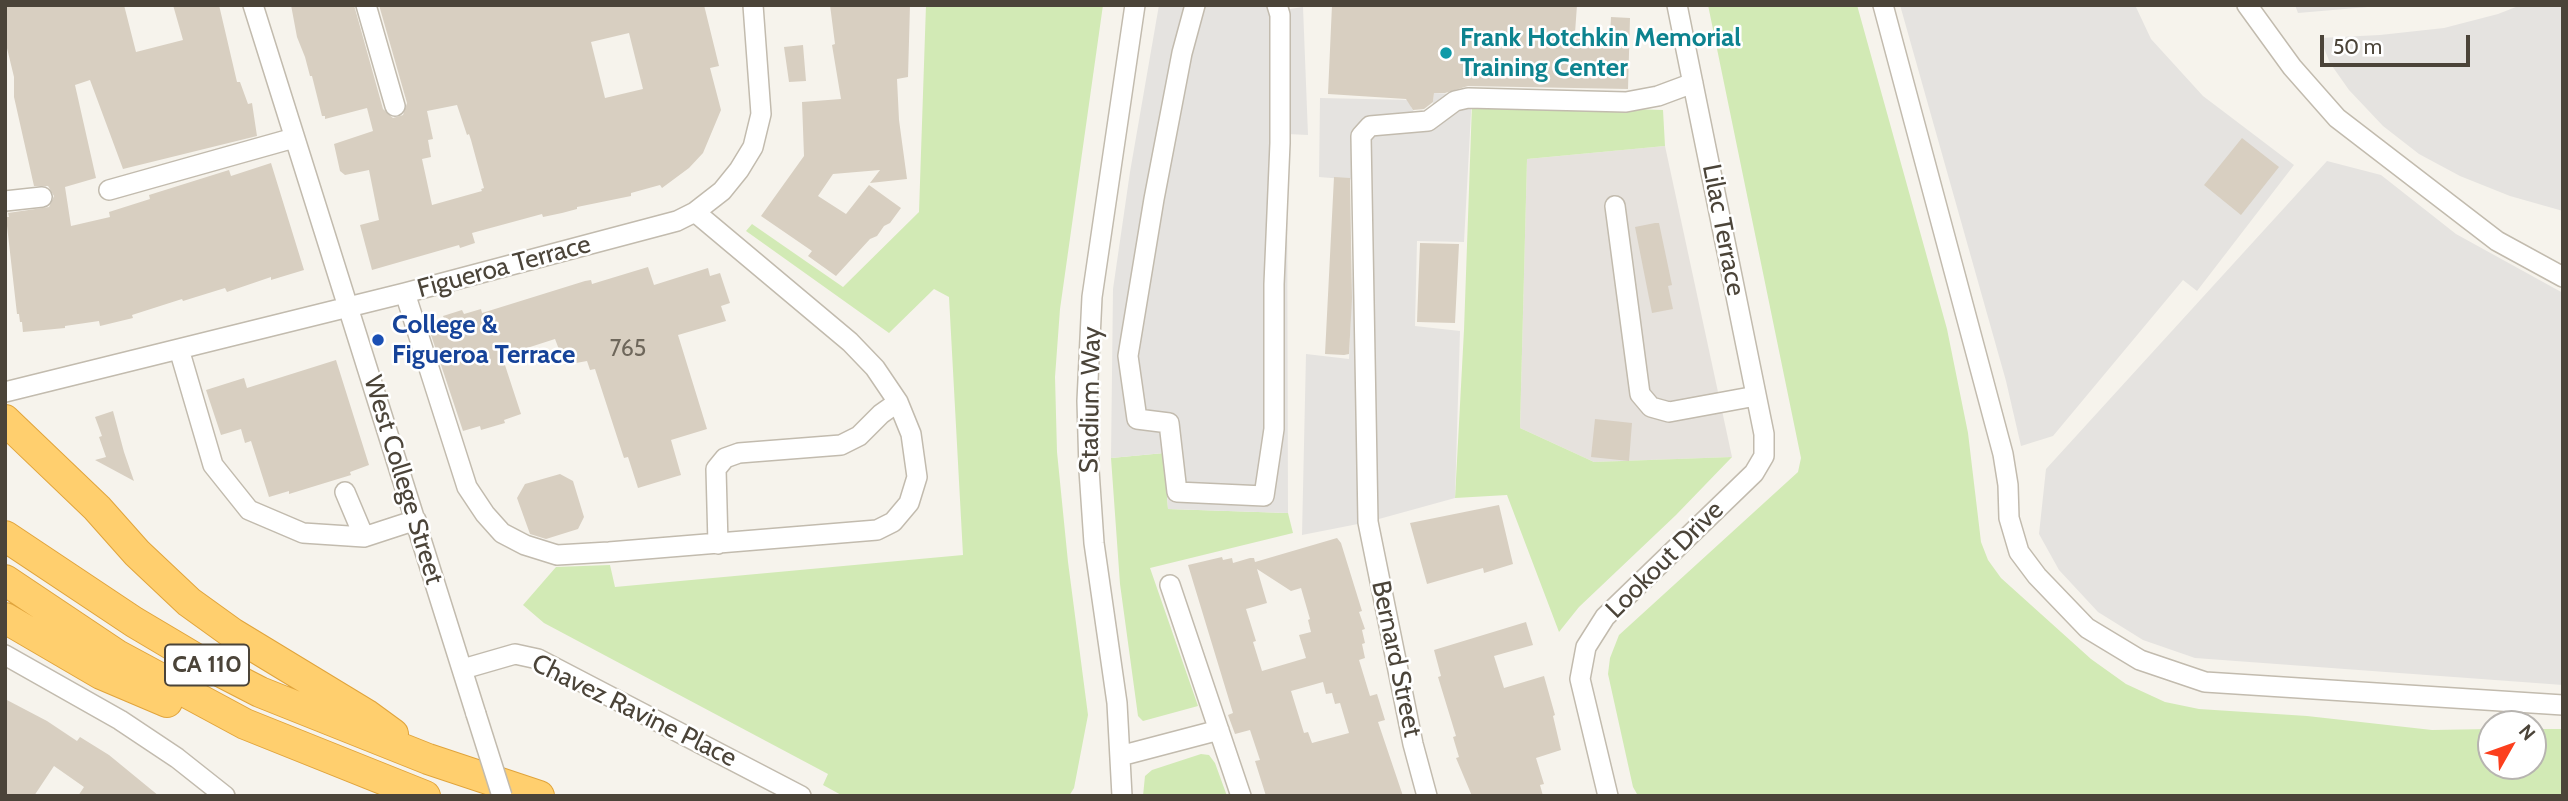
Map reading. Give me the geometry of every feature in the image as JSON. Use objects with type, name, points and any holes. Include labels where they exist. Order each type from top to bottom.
[{"type":"highway","points":[[5,420],[97,508],[137,553],[189,602],[232,634],[367,715],[428,759]]},
{"type":"highway","name":"CA 110","points":[[5,536],[82,589],[198,660],[260,692],[428,759],[539,796]]},
{"type":"highway","name":"CA 110","points":[[5,580],[117,655],[245,724],[425,796]]},
{"type":"highway","points":[[5,618],[101,674],[182,708],[245,724]]},
{"type":"street","name":"West College Street","points":[[253,5],[502,796]]},
{"type":"street","points":[[366,5],[395,106]]},
{"type":"street","name":"Figueroa Terrace","points":[[5,392],[405,293],[677,221],[695,212],[722,191],[753,146],[761,114],[753,5]]},
{"type":"street","name":"Stadium Way","points":[[1122,796],[1117,703],[1094,543],[1088,470],[1087,401],[1092,297],[1136,5]]},
{"type":"street","points":[[1195,5],[1182,53],[1154,199],[1128,356],[1137,419],[1169,422],[1177,492],[1264,496],[1274,429],[1274,284],[1280,143],[1280,15],[1277,5]]},
{"type":"street","name":"Lilac Terrace","points":[[1677,5],[1764,434],[1764,456]]},
{"type":"street","points":[[1882,5],[2003,454],[2009,518],[2019,552],[2037,576],[2087,628],[2140,660],[2205,682],[2563,705]]},
{"type":"street","points":[[2246,5],[2292,67],[2337,117],[2497,241],[2563,277]]},
{"type":"street","name":"Bernard Street","points":[[1427,796],[1413,744],[1368,522],[1361,136],[1370,126],[1428,121],[1448,106],[1468,98],[1626,102],[1658,96],[1693,83]]},
{"type":"street","points":[[109,190],[294,138]]},
{"type":"street","points":[[5,201],[42,197]]},
{"type":"street","points":[[1615,206],[1640,394],[1651,407],[1669,412],[1756,396]]},
{"type":"street","points":[[405,293],[467,487],[502,533],[524,545],[557,555],[877,530],[892,522],[909,503],[916,477],[911,434],[898,402],[875,368],[850,341],[695,212]]},
{"type":"street","points":[[179,349],[213,465],[250,510],[303,533],[364,537],[416,520]]},
{"type":"street","points":[[718,544],[716,469],[725,458],[739,453],[841,445],[859,436],[881,414],[898,402]]},
{"type":"street","name":"Lookout Drive","points":[[1608,796],[1580,679],[1586,647],[1605,617],[1754,473],[1764,456]]},
{"type":"street","points":[[345,492],[364,537]]},
{"type":"street","points":[[1170,585],[1241,796]]},
{"type":"street","name":"Chavez Ravine Place","points":[[463,669],[515,654],[538,659],[801,796]]},
{"type":"street","points":[[5,655],[59,683],[120,720],[177,758],[225,796]]},
{"type":"street","points":[[1120,756],[1219,730]]},
{"type":"shaded area","points":[[1159,5],[1289,5],[1290,9],[1303,7],[1308,135],[1287,134],[1288,513],[1168,509],[1164,453],[1111,458],[1113,289]]},
{"type":"shaded area","points":[[1900,5],[2135,5],[2151,39],[2203,96],[2294,165],[2197,291],[2183,280],[2053,436],[2021,446],[2006,381]]},
{"type":"shaded area","points":[[2295,5],[2391,5],[2298,13]]},
{"type":"shaded area","points":[[2521,5],[2563,5],[2563,211],[2510,196],[2460,176],[2419,154],[2383,126],[2349,90],[2330,63],[2320,38],[2444,28]]},
{"type":"shaded area","points":[[1434,93],[1472,95],[1464,242],[1417,241],[1415,326],[1460,331],[1455,498],[1368,522],[1302,535],[1306,354],[1349,359],[1356,180],[1319,177],[1320,98],[1411,100],[1411,107],[1416,115],[1432,111]]},
{"type":"shaded area","points":[[1665,146],[1732,457],[1594,462],[1520,428],[1527,159]]},
{"type":"shaded area","points":[[2327,161],[2381,175],[2456,234],[2563,293],[2563,685],[2195,658],[2143,640],[2098,612],[2059,570],[2039,534],[2046,469]]},
{"type":"green space","points":[[926,5],[1103,5],[1060,309],[1055,377],[1057,452],[1088,715],[1074,788],[1069,796],[843,796],[823,785],[828,774],[544,623],[523,605],[556,567],[610,565],[615,587],[963,555],[949,297],[934,289],[889,333],[746,231],[752,224],[843,287],[919,212]]},
{"type":"green space","points":[[1708,5],[1857,5],[1947,329],[1968,433],[1981,542],[1988,560],[2001,578],[2091,659],[2126,684],[2165,702],[2199,709],[2307,716],[2432,730],[2477,729],[2477,780],[2547,780],[2547,729],[2563,729],[2563,796],[1639,796],[1633,787],[1608,674],[1610,658],[1619,635],[1798,472],[1801,458]]},
{"type":"green space","points":[[1472,104],[1663,110],[1665,146],[1527,159],[1520,428],[1594,462],[1732,457],[1676,515],[1579,607],[1559,632],[1507,495],[1455,498]]},
{"type":"green space","points":[[1164,453],[1168,509],[1288,513],[1293,533],[1150,568],[1198,706],[1143,721],[1138,716],[1120,584],[1111,458]]},
{"type":"green space","points":[[1201,754],[1209,755],[1215,763],[1227,796],[1143,796],[1145,776],[1152,770]]},
{"type":"building","points":[[5,5],[124,5],[136,52],[183,40],[173,5],[219,5],[237,82],[240,82],[248,104],[252,103],[257,136],[123,169],[90,80],[75,85],[96,178],[65,187],[71,226],[110,217],[109,212],[150,199],[149,195],[229,170],[231,176],[271,163],[304,270],[271,280],[271,277],[227,292],[225,288],[183,301],[182,299],[132,315],[133,318],[100,326],[99,321],[23,332],[22,322],[17,314],[6,217],[9,217],[8,213],[49,207],[54,196],[48,186],[34,186],[14,97],[14,77],[5,40]]},
{"type":"building","points":[[291,5],[354,5],[383,109],[393,118],[403,115],[407,103],[379,5],[704,5],[719,66],[710,68],[721,110],[703,153],[689,168],[662,188],[660,185],[631,193],[631,196],[543,217],[542,214],[472,233],[475,243],[460,248],[459,245],[372,270],[360,225],[379,220],[369,170],[345,175],[340,171],[334,144],[373,131],[367,108],[325,119],[325,116],[322,116],[312,76],[297,37]],"holes":[[[629,33],[643,89],[605,98],[591,42]],[[457,105],[471,140],[484,188],[482,191],[432,205],[422,159],[431,157],[428,140],[433,139],[427,111]]]},
{"type":"building","points":[[830,5],[910,5],[908,77],[897,79],[907,179],[870,183],[880,170],[833,174],[818,196],[846,214],[869,185],[901,208],[890,223],[870,239],[836,276],[808,256],[812,251],[761,216],[804,156],[802,102],[841,99],[832,45],[835,44]]},
{"type":"building","name":"Frank Hotchkin Memorial Training Center","points":[[1332,5],[1577,5],[1575,33],[1610,35],[1611,17],[1630,18],[1628,89],[1468,86],[1445,93],[1434,93],[1433,102],[1424,109],[1413,110],[1406,99],[1328,94]]},
{"type":"building","points":[[803,45],[806,81],[789,82],[784,47]]},
{"type":"building","points":[[2242,138],[2279,167],[2241,215],[2204,185]]},
{"type":"building","points":[[1334,177],[1350,178],[1352,299],[1349,354],[1344,355],[1325,354]]},
{"type":"building","points":[[1659,223],[1672,285],[1668,286],[1673,309],[1652,313],[1635,227]]},
{"type":"building","points":[[1420,243],[1459,244],[1455,323],[1417,322]]},
{"type":"building","points":[[648,267],[654,285],[708,268],[710,276],[720,273],[730,303],[721,306],[726,321],[678,335],[707,429],[671,440],[681,475],[638,488],[628,457],[624,458],[595,369],[590,370],[587,361],[565,365],[555,339],[502,356],[521,414],[504,420],[505,423],[481,430],[480,426],[463,431],[428,326],[445,321],[443,316],[462,310],[464,314],[481,309],[482,313],[585,281],[591,280],[592,284]]},
{"type":"building","points":[[336,360],[369,465],[350,472],[351,475],[289,494],[289,491],[269,497],[251,441],[245,443],[241,429],[221,435],[206,390],[244,378],[247,388]]},
{"type":"building","points":[[113,411],[134,481],[95,460],[106,457],[95,417]]},
{"type":"building","points":[[1595,419],[1632,423],[1629,461],[1591,457]]},
{"type":"building","points":[[560,474],[573,481],[584,517],[578,529],[546,539],[530,534],[517,498],[525,484]]},
{"type":"building","points":[[1499,505],[1513,564],[1484,573],[1483,568],[1427,584],[1410,523]]},
{"type":"building","points":[[1337,538],[1341,543],[1365,629],[1362,630],[1365,643],[1362,644],[1365,658],[1359,660],[1370,696],[1377,694],[1385,720],[1378,722],[1403,796],[1266,796],[1255,761],[1260,760],[1250,730],[1235,734],[1228,715],[1233,713],[1188,565],[1222,557],[1223,560],[1232,558],[1233,563],[1250,558],[1254,558],[1255,562]],"holes":[[[1257,569],[1291,591],[1301,588],[1311,632],[1299,635],[1306,658],[1262,671],[1246,609],[1267,603]],[[1323,682],[1326,694],[1332,693],[1335,704],[1340,703],[1349,733],[1312,743],[1308,732],[1304,733],[1291,691]]]},
{"type":"building","points":[[1526,622],[1533,645],[1494,656],[1504,688],[1544,676],[1561,750],[1536,758],[1544,784],[1540,785],[1543,796],[1472,796],[1456,758],[1459,757],[1453,737],[1456,736],[1438,677],[1441,676],[1434,650]]},
{"type":"building","points":[[5,699],[47,721],[77,741],[80,737],[109,755],[159,796],[78,796],[84,787],[54,766],[34,796],[5,796]]},
{"type":"place","name":"Frank Hotchkin Memorial Training Center","points":[[1446,53]]},
{"type":"place","name":"College & Figueroa Terrace","points":[[378,340]]}]
